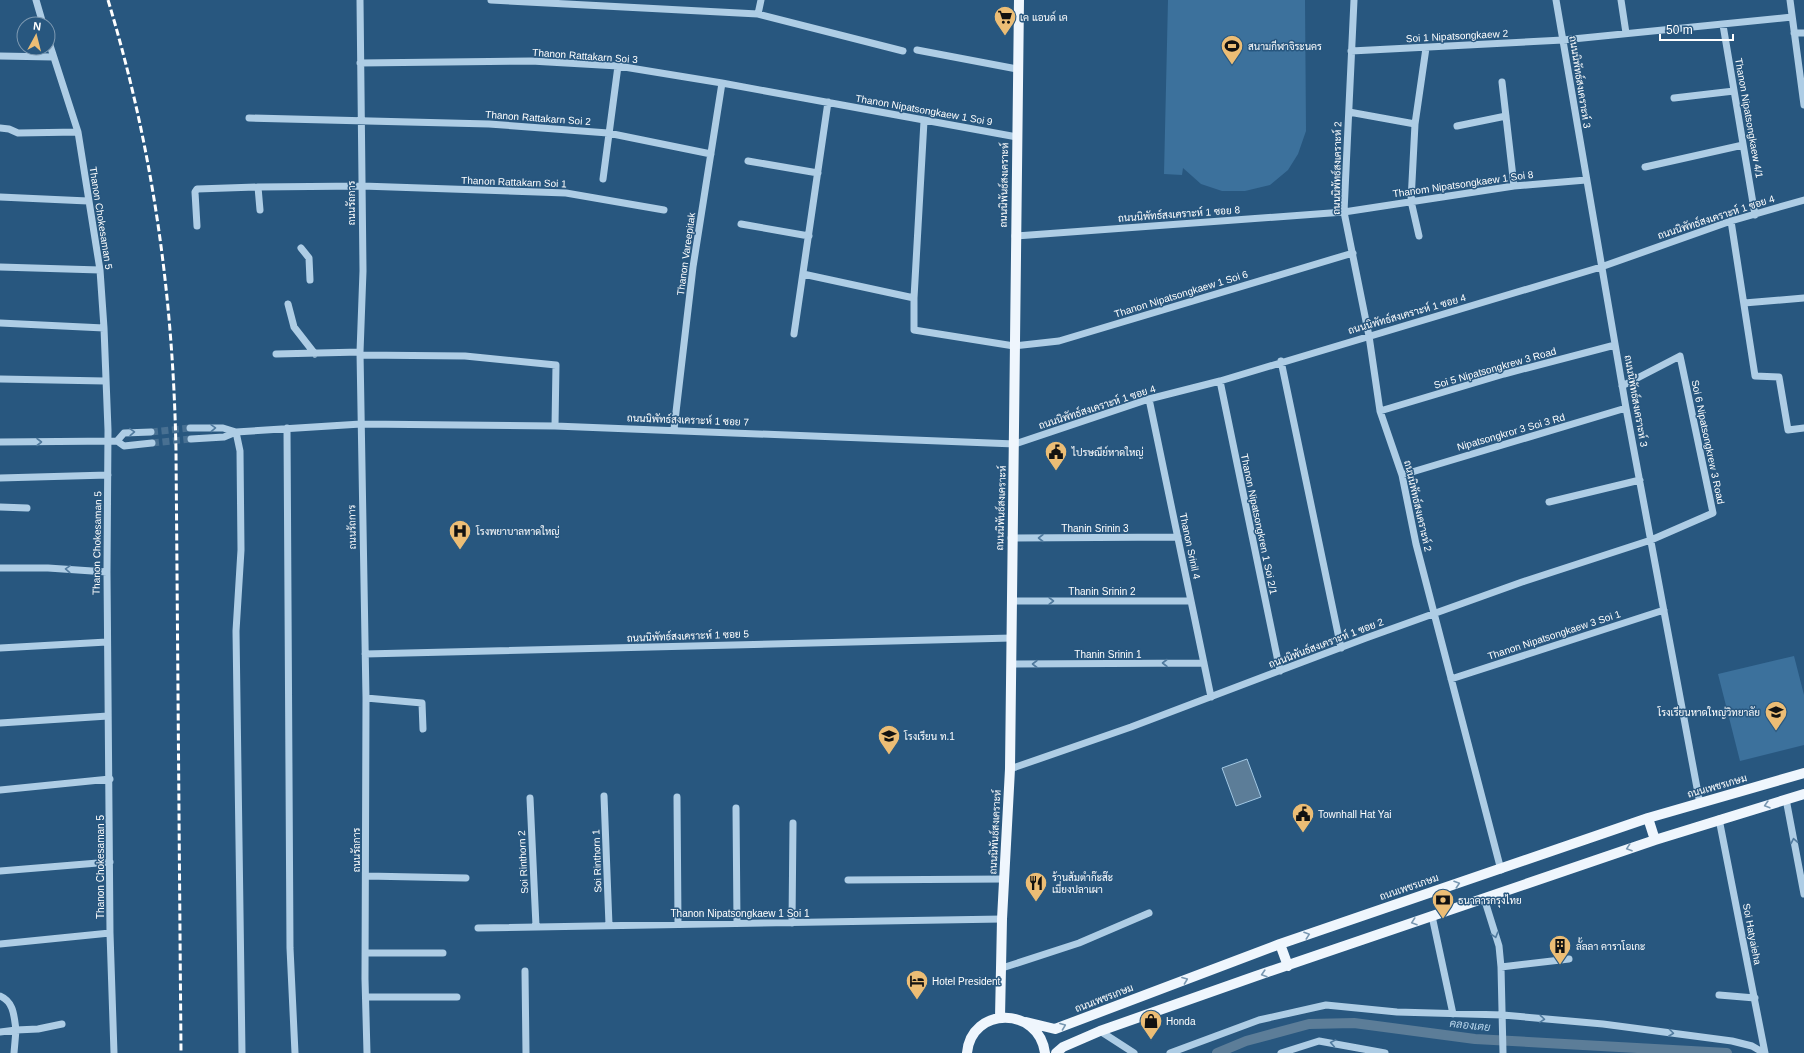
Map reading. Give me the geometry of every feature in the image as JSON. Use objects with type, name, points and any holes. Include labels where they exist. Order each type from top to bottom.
[{"type":"main road","name":"ถนนนิพันธ์สงเคราะห์","points":[[1000,1018],[1002,919],[1010,768],[1012,664],[1011,538],[1015,444],[1014,346],[1019,0]]},
{"type":"main road","name":"ถนนเพชรเกษม","points":[[1000,1018],[1012,1018],[1055,1029],[1280,944],[1501,870],[1648,818],[1804,773]]},
{"type":"main road","points":[[1056,1053],[1063,1047],[1100,1031],[1432,916],[1655,840],[1804,794]]},
{"type":"main road","points":[[1648,818],[1655,840]]},
{"type":"main road","points":[[1280,944],[1288,966]]},
{"type":"main road","points":[[966,1053],[971,1038],[978,1028],[988,1021],[1000,1018]]},
{"type":"main road","points":[[1026,1022],[1038,1033],[1042,1040],[1045,1053]]},
{"type":"street","points":[[36,0],[41,16]]},
{"type":"street","name":"ถนนรัถการ","points":[[360,0],[363,271],[360,353],[366,698],[365,953],[367,1053]]},
{"type":"street","points":[[491,0],[758,14],[903,50]]},
{"type":"street","points":[[758,14],[761,0]]},
{"type":"street","name":"ถนนนิพัทธ์สงเคราะห์ 2","points":[[1354,0],[1344,212],[1369,336],[1380,411],[1402,474],[1416,544],[1501,870]]},
{"type":"street","name":"ถนนนิพัทธ์สงเคราะห์ 3","points":[[1556,0],[1622,386],[1700,804]]},
{"type":"street","points":[[1621,0],[1626,33]]},
{"type":"street","points":[[1790,0],[1804,105]]},
{"type":"street","name":"Soi 1 Nipatsongkaew 2","points":[[1352,51],[1563,40],[1792,17]]},
{"type":"street","name":"Thanon Nipatsongkaew 4/1","points":[[1723,25],[1755,215]]},
{"type":"street","points":[[1794,33],[1804,33]]},
{"type":"street","points":[[1419,236],[1411,201],[1415,124],[1426,48]]},
{"type":"street","points":[[917,50],[1017,69]]},
{"type":"street","points":[[0,56],[53,57]]},
{"type":"street","name":"Thanon Chokesaman 5","points":[[53,57],[78,132],[100,270],[104,328],[108,442],[106,572],[110,779],[110,933],[114,1053]]},
{"type":"street","name":"Thanon Rattakarn Soi 3","points":[[360,63],[531,61],[618,66],[828,102]]},
{"type":"street","points":[[603,179],[618,66]]},
{"type":"street","points":[[1502,82],[1514,186]]},
{"type":"street","name":"Thanon Vareepitak","points":[[674,429],[693,267],[722,83]]},
{"type":"street","points":[[1674,98],[1734,91]]},
{"type":"street","points":[[794,334],[828,102]]},
{"type":"street","name":"Thanon Nipatsongkaew 1 Soi 9","points":[[828,102],[924,121],[1017,137]]},
{"type":"street","points":[[1348,112],[1415,124]]},
{"type":"street","points":[[1457,126],[1506,116]]},
{"type":"street","name":"Thanon Rattakarn Soi 2","points":[[249,118],[489,124],[608,133],[711,154]]},
{"type":"street","points":[[803,274],[914,298],[924,121]]},
{"type":"street","points":[[0,128],[9,129],[18,133],[78,132]]},
{"type":"street","points":[[1645,167],[1743,145]]},
{"type":"street","points":[[748,161],[818,173]]},
{"type":"street","name":"Thanom Nipatsongkaew 1 Soi 8","points":[[1344,212],[1514,186],[1586,180]]},
{"type":"street","name":"Thanon Rattakarn Soi 1","points":[[197,226],[195,192],[197,189],[362,186],[566,193],[664,210]]},
{"type":"street","points":[[258,187],[260,210]]},
{"type":"street","points":[[0,197],[88,201]]},
{"type":"street","name":"ถนนนิพัทธ์สงเคราะห์ 1 ซอย 4","points":[[1015,444],[1149,399],[1220,381],[1281,361],[1601,267],[1732,221],[1804,200]]},
{"type":"street","name":"ถนนนิพัทธ์สงเคราะห์ 1 ซอย 8","points":[[1015,236],[1344,212]]},
{"type":"street","points":[[1732,221],[1755,376],[1779,377],[1788,430],[1804,428]]},
{"type":"street","points":[[741,224],[809,236]]},
{"type":"street","points":[[301,248],[309,258],[310,280]]},
{"type":"street","name":"Thanon Nipatsongkaew 1 Soi 6","points":[[914,298],[914,330],[1014,346],[1059,341],[1353,253]]},
{"type":"street","points":[[0,267],[100,270]]},
{"type":"street","points":[[1744,303],[1804,298]]},
{"type":"street","points":[[288,304],[294,327],[315,354]]},
{"type":"street","points":[[0,323],[104,328]]},
{"type":"street","name":"Soi 5 Nipatsongkrew 3 Road","points":[[1380,411],[1504,374],[1615,345]]},
{"type":"street","points":[[276,354],[360,353],[465,356],[556,365],[555,426]]},
{"type":"street","name":"Soi 6 Nipatsongkrew 3 Road","points":[[1622,386],[1680,356],[1713,512],[1651,540]]},
{"type":"street","points":[[1281,361],[1341,648]]},
{"type":"street","points":[[0,379],[105,382]]},
{"type":"street","name":"Thanon Nipatsongkren 1 Soi 2/1","points":[[1220,381],[1280,671]]},
{"type":"street","name":"Thanon Srinil 4","points":[[1149,399],[1211,697]]},
{"type":"street","name":"Nipatsongkror 3 Soi 3 Rd","points":[[1402,474],[1626,408]]},
{"type":"street","name":"ถนนนิพัทธ์สงเคราะห์ 1 ซอย 7","points":[[236,432],[361,424],[555,426],[674,429],[1015,444]]},
{"type":"street","points":[[190,428],[223,428],[236,432]]},
{"type":"street","points":[[287,428],[290,948],[295,1053]]},
{"type":"street","points":[[118,441],[124,433],[151,432]]},
{"type":"street","points":[[192,440],[224,437],[236,432]]},
{"type":"street","points":[[236,432],[240,452],[240,550],[236,631],[242,1053]]},
{"type":"street","points":[[0,442],[118,441],[124,446],[152,443]]},
{"type":"street","points":[[0,478],[108,475]]},
{"type":"street","points":[[1549,502],[1640,480]]},
{"type":"street","points":[[0,507],[27,508]]},
{"type":"street","name":"Thanin Srinin 3","points":[[1011,538],[1178,537]]},
{"type":"street","name":"ถนนนิพันธ์สงเคราะห์ 1 ซอย 2","points":[[1010,768],[1132,727],[1435,613],[1522,582],[1651,540]]},
{"type":"street","points":[[0,568],[48,568],[106,572]]},
{"type":"street","name":"Thanin Srinin 2","points":[[1012,601],[1191,601]]},
{"type":"street","name":"Thanon Nipatsongkaew 3 Soi 1","points":[[1451,679],[1664,610]]},
{"type":"street","name":"ถนนนิพัทธ์สงเคราะห์ 1 ซอย 5","points":[[365,654],[1012,638]]},
{"type":"street","points":[[0,648],[107,642]]},
{"type":"street","name":"Thanin Srinin 1","points":[[1012,664],[1204,663]]},
{"type":"street","points":[[366,698],[422,703],[422,729]]},
{"type":"street","points":[[0,723],[108,716]]},
{"type":"street","points":[[0,790],[110,779]]},
{"type":"street","name":"Soi Rinthorn 1","points":[[604,796],[609,925]]},
{"type":"street","points":[[677,797],[678,923]]},
{"type":"street","name":"Soi Rinthorn 2","points":[[530,798],[536,926]]},
{"type":"street","points":[[1786,799],[1804,894]]},
{"type":"street","points":[[736,808],[737,923]]},
{"type":"street","name":"Soi Hatyaieha","points":[[1720,819],[1765,1053]]},
{"type":"street","points":[[792,923],[793,823]]},
{"type":"street","points":[[0,871],[110,862]]},
{"type":"street","points":[[366,876],[466,878]]},
{"type":"street","points":[[848,880],[1005,879]]},
{"type":"street","points":[[1484,898],[1499,946],[1503,1016],[1503,1053]]},
{"type":"street","points":[[1002,968],[1079,942],[1149,913]]},
{"type":"street","points":[[1432,916],[1454,1014]]},
{"type":"street","name":"Thanon Nipatsongkaew 1 Soi 1","points":[[478,928],[678,923],[792,923],[1002,919]]},
{"type":"street","points":[[0,944],[110,933]]},
{"type":"street","points":[[365,953],[443,954]]},
{"type":"street","points":[[1501,967],[1569,959]]},
{"type":"street","points":[[525,971],[526,1053]]},
{"type":"street","points":[[1719,995],[1755,998]]},
{"type":"street","points":[[0,996],[8,999],[14,1011],[16,1030],[14,1053]]},
{"type":"street","points":[[366,997],[457,997]]},
{"type":"street","points":[[1170,1053],[1259,1020],[1326,1005],[1396,1012],[1503,1016],[1603,1024],[1732,1041],[1752,1046],[1765,1053]]},
{"type":"street","points":[[0,1032],[38,1029],[62,1024]]},
{"type":"street","points":[[1100,1031],[1134,1053]]},
{"type":"street","points":[[1281,1053],[1319,1041],[1385,1053]]},
{"type":"shaded area","points":[[1168,0],[1305,0],[1306,131],[1298,154],[1288,170],[1270,185],[1245,191],[1222,191],[1201,184],[1183,168],[1182,175],[1164,174]]},
{"type":"shaded area","points":[[1794,656],[1804,695],[1804,745],[1740,761],[1718,674]]},
{"type":"shaded area","points":[[1247,759],[1261,797],[1236,806],[1222,768]]},
{"type":"waterway","name":"คลองเตย","points":[[1217,1053],[1246,1041],[1309,1024],[1354,1023],[1475,1039],[1727,1053]]},
{"type":"tunnel","points":[[151,432],[190,428]]},
{"type":"tunnel","points":[[152,443],[191,439]]},
{"type":"railway","points":[[108,0],[124,56],[137,111],[158,223],[165,279],[174,393],[176,451],[181,1053]]},
{"type":"place","name":"เค แอนด์ เค","points":[[1005,36]]},
{"type":"place","name":"สนามกีฬาจิระนคร","points":[[1232,66]]},
{"type":"place","name":"ไปรษณีย์หาดใหญ่","points":[[1056,472]]},
{"type":"place","name":"โรงพยาบาลหาดใหญ่","points":[[460,550]]},
{"type":"place","name":"โรงเรียนหาดใหญ่วิทยาลัย","points":[[1776,732]]},
{"type":"place","name":"โรงเรียน ท.1","points":[[889,756]]},
{"type":"place","name":"Townhall Hat Yai","points":[[1303,834]]},
{"type":"place","name":"ร้านส้มตำก๊ะส๊ะ เมี่ยงปลาเผา","points":[[1036,902]]},
{"type":"place","name":"ธนาคารกรุงไทย","points":[[1443,920]]},
{"type":"place","name":"ลั้ลลา คาราโอเกะ","points":[[1560,966]]},
{"type":"place","name":"Hotel President","points":[[917,1000]]},
{"type":"place","name":"Honda","points":[[1151,1040]]}]
